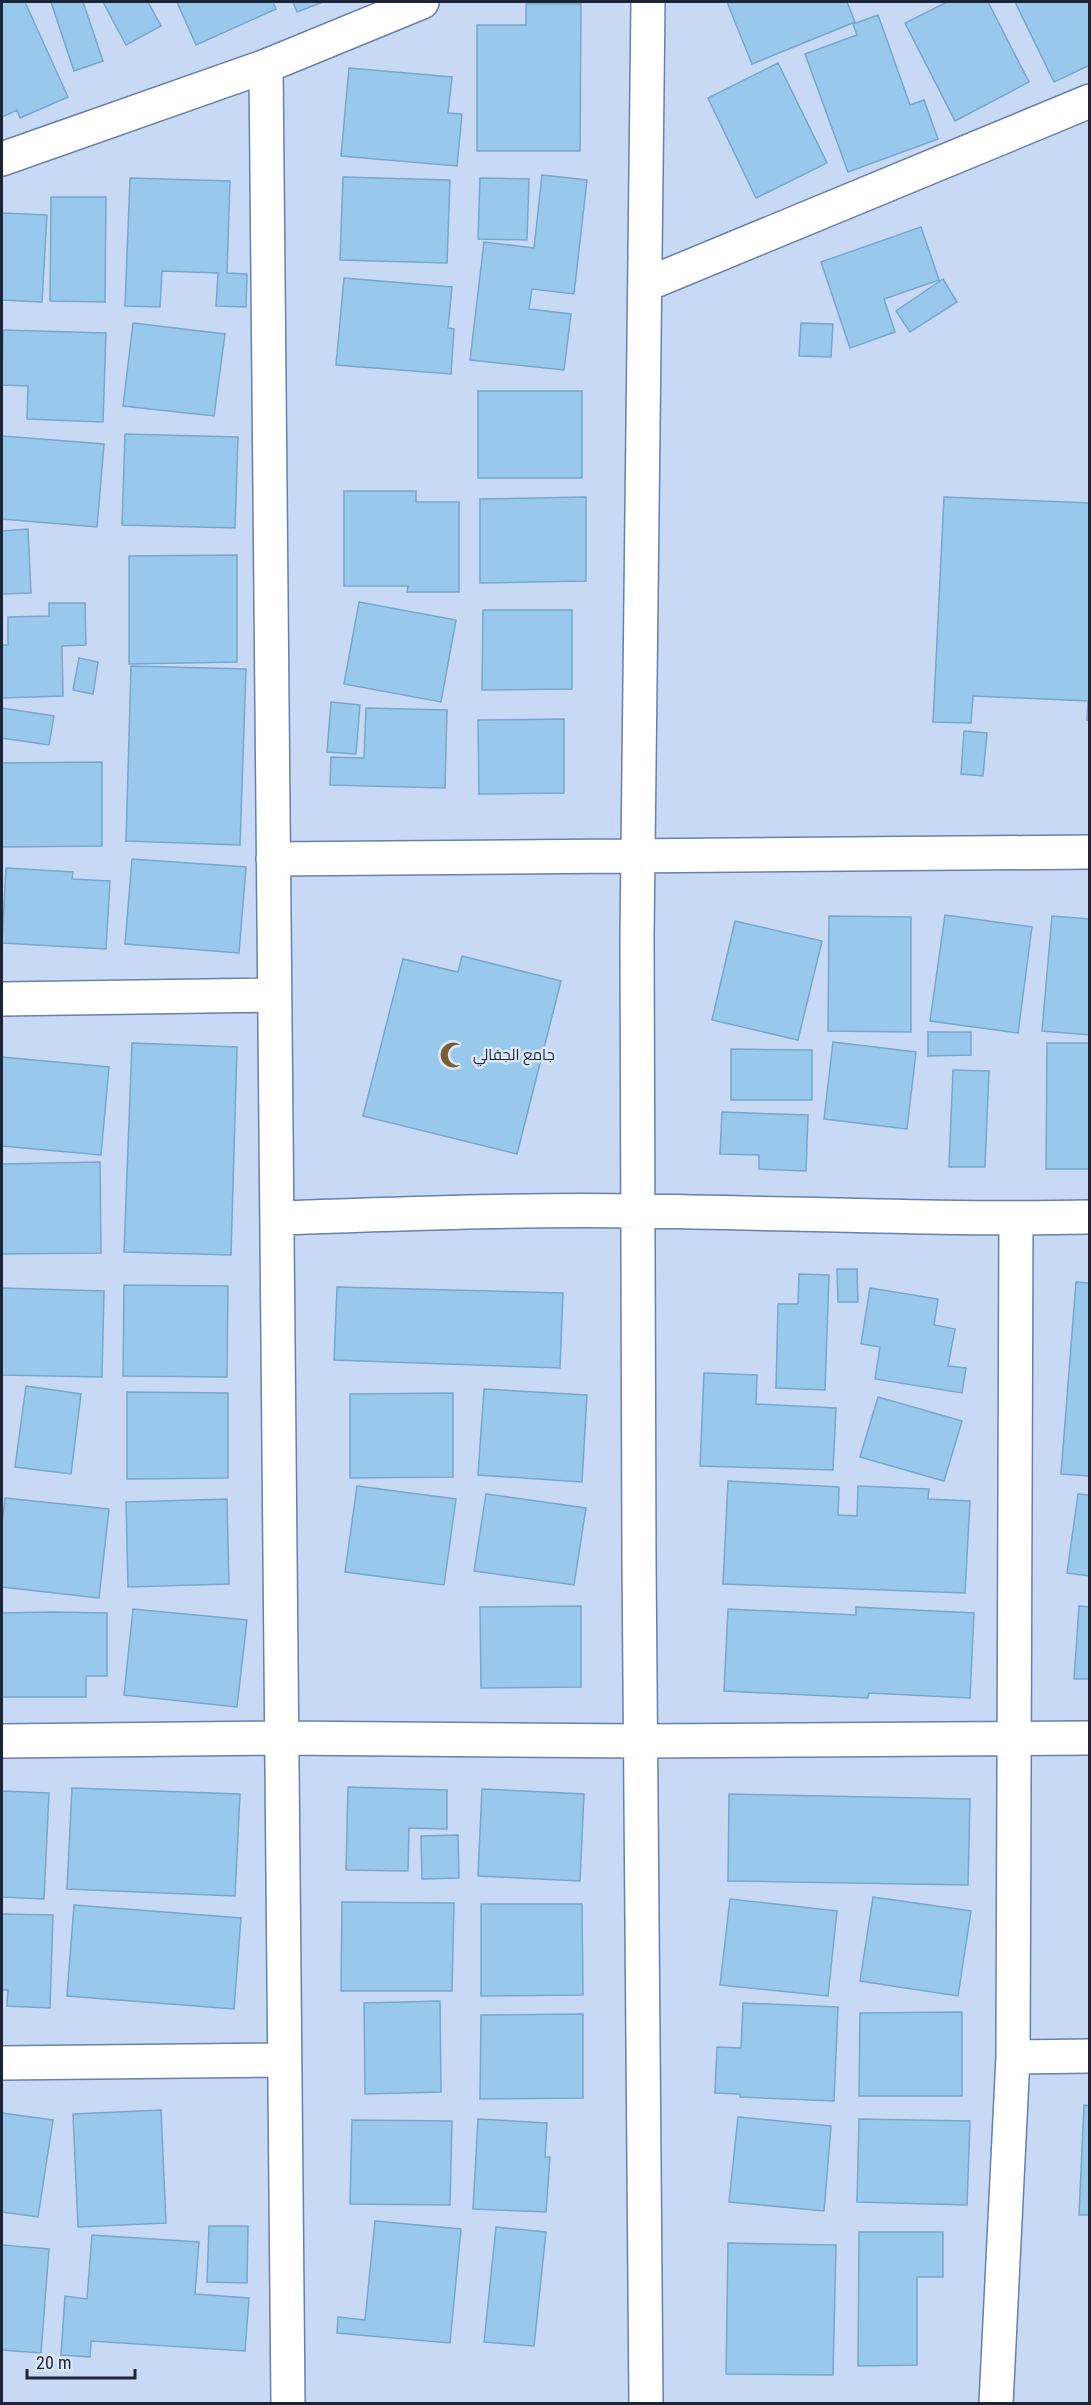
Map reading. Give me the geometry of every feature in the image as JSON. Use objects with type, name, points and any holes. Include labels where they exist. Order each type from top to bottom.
[{"type":"street","points":[[2,159],[266,66],[422,2]]},
{"type":"street","points":[[646,2403],[638,1211],[638,857],[648,2]]},
{"type":"street","points":[[266,66],[288,2403]]},
{"type":"street","points":[[645,285],[1089,101]]},
{"type":"street","points":[[273,859],[1089,852]]},
{"type":"street","points":[[2,999],[274,995]]},
{"type":"street","points":[[277,1218],[479,1211],[1089,1217]]},
{"type":"street","points":[[996,2403],[1013,2057],[1016,1218]]},
{"type":"street","points":[[2,1741],[282,1738],[641,1741],[1089,1738]]},
{"type":"street","points":[[1013,2057],[1089,2056]]},
{"type":"street","points":[[2,2063],[285,2060]]},
{"type":"building","points":[[2,2],[25,2],[68,97],[20,118],[17,110],[2,117]]},
{"type":"building","points":[[51,2],[83,2],[103,61],[74,71]]},
{"type":"building","points":[[103,2],[148,2],[161,26],[126,45]]},
{"type":"building","points":[[177,2],[273,2],[276,9],[196,45]]},
{"type":"building","points":[[293,2],[323,2],[297,12]]},
{"type":"building","points":[[727,2],[847,2],[855,22],[752,64]]},
{"type":"building","points":[[947,2],[988,2],[1029,82],[955,121],[905,23]]},
{"type":"building","points":[[1015,2],[1090,2],[1090,65],[1054,82]]},
{"type":"building","points":[[526,4],[581,4],[580,151],[477,151],[477,25],[526,25]]},
{"type":"building","points":[[878,15],[910,105],[924,100],[938,139],[848,172],[805,54],[857,35],[853,24]]},
{"type":"building","points":[[778,63],[827,163],[756,198],[708,98]]},
{"type":"building","points":[[349,68],[452,77],[448,113],[462,114],[457,166],[341,156]]},
{"type":"building","points":[[542,175],[587,180],[574,294],[532,289],[529,309],[571,314],[564,370],[470,360],[484,242],[534,248]]},
{"type":"building","points":[[343,177],[450,180],[447,263],[340,260]]},
{"type":"building","points":[[130,178],[230,181],[227,273],[247,274],[246,307],[216,306],[218,273],[162,271],[160,307],[125,306]]},
{"type":"building","points":[[480,178],[529,179],[527,240],[478,239]]},
{"type":"building","points":[[51,197],[106,197],[105,302],[50,301]]},
{"type":"building","points":[[2,213],[47,215],[42,302],[2,300]]},
{"type":"building","points":[[921,227],[939,280],[884,299],[895,332],[850,348],[821,262]]},
{"type":"building","points":[[344,278],[452,287],[448,328],[454,329],[451,374],[336,365]]},
{"type":"building","points":[[943,279],[957,302],[910,332],[896,311]]},
{"type":"building","points":[[133,323],[225,334],[214,416],[123,406]]},
{"type":"building","points":[[801,323],[833,324],[831,357],[799,356]]},
{"type":"building","points":[[3,330],[106,333],[103,422],[27,419],[28,386],[2,385]]},
{"type":"building","points":[[478,391],[582,391],[582,478],[478,478]]},
{"type":"building","points":[[125,434],[238,437],[235,528],[122,525]]},
{"type":"building","points":[[2,436],[104,444],[97,527],[2,519]]},
{"type":"building","points":[[344,491],[416,491],[416,502],[459,502],[459,592],[407,592],[408,586],[344,586]]},
{"type":"building","points":[[586,497],[586,581],[480,583],[480,499]]},
{"type":"building","points":[[944,497],[1090,503],[1090,720],[1087,720],[1088,701],[973,696],[971,723],[933,722]]},
{"type":"building","points":[[28,529],[31,593],[2,594],[2,531]]},
{"type":"building","points":[[237,555],[237,662],[129,664],[129,556]]},
{"type":"building","points":[[359,602],[456,620],[441,702],[344,684]]},
{"type":"building","points":[[49,603],[85,603],[86,645],[62,646],[63,696],[2,698],[2,645],[8,645],[8,617],[49,616]]},
{"type":"building","points":[[483,610],[572,610],[572,689],[482,690]]},
{"type":"building","points":[[79,658],[98,662],[93,694],[73,690]]},
{"type":"building","points":[[131,666],[246,669],[240,845],[126,841]]},
{"type":"building","points":[[331,702],[360,705],[356,754],[327,752]]},
{"type":"building","points":[[2,708],[54,716],[49,745],[2,738]]},
{"type":"building","points":[[366,708],[447,710],[445,788],[330,785],[331,757],[364,758]]},
{"type":"building","points":[[564,719],[564,793],[479,794],[478,720]]},
{"type":"building","points":[[964,731],[987,733],[983,776],[961,774]]},
{"type":"building","points":[[102,762],[102,846],[2,847],[2,763]]},
{"type":"building","points":[[132,859],[246,867],[239,953],[125,944]]},
{"type":"building","points":[[6,868],[73,872],[72,879],[110,881],[106,949],[2,943]]},
{"type":"building","points":[[945,915],[1032,927],[1018,1033],[930,1021]]},
{"type":"building","points":[[829,916],[911,917],[911,1032],[828,1031]]},
{"type":"building","points":[[1052,916],[1090,919],[1090,1035],[1042,1031]]},
{"type":"building","points":[[735,921],[822,941],[798,1040],[712,1020]]},
{"type":"building","points":[[462,956],[561,981],[517,1154],[363,1116],[403,959],[458,972]]},
{"type":"building","points":[[928,1032],[971,1032],[971,1055],[928,1056]]},
{"type":"building","points":[[833,1042],[916,1052],[907,1129],[824,1119]]},
{"type":"building","points":[[132,1043],[237,1047],[231,1255],[124,1252]]},
{"type":"building","points":[[1047,1043],[1090,1043],[1090,1169],[1046,1169]]},
{"type":"building","points":[[731,1049],[812,1050],[812,1100],[731,1100]]},
{"type":"building","points":[[2,1057],[109,1067],[101,1155],[2,1146]]},
{"type":"building","points":[[953,1070],[989,1071],[985,1167],[949,1167]]},
{"type":"building","points":[[722,1112],[808,1115],[806,1171],[759,1169],[759,1155],[720,1154]]},
{"type":"building","points":[[100,1162],[101,1253],[2,1254],[2,1164]]},
{"type":"building","points":[[837,1269],[857,1269],[858,1302],[838,1302]]},
{"type":"building","points":[[799,1274],[829,1275],[825,1390],[776,1388],[778,1304],[798,1304]]},
{"type":"building","points":[[1076,1282],[1090,1283],[1090,1476],[1061,1474]]},
{"type":"building","points":[[124,1285],[228,1286],[227,1377],[123,1376]]},
{"type":"building","points":[[337,1287],[563,1293],[560,1368],[334,1360]]},
{"type":"building","points":[[2,1288],[104,1291],[102,1377],[2,1375]]},
{"type":"building","points":[[870,1288],[938,1299],[934,1325],[955,1329],[948,1366],[966,1368],[962,1393],[875,1379],[880,1347],[861,1344]]},
{"type":"building","points":[[704,1373],[757,1375],[756,1404],[836,1408],[833,1470],[700,1466]]},
{"type":"building","points":[[26,1386],[81,1394],[71,1474],[15,1467]]},
{"type":"building","points":[[484,1389],[587,1395],[582,1482],[478,1475]]},
{"type":"building","points":[[127,1392],[228,1393],[228,1478],[127,1479]]},
{"type":"building","points":[[453,1393],[453,1477],[350,1478],[350,1394]]},
{"type":"building","points":[[878,1397],[962,1421],[944,1481],[860,1457]]},
{"type":"building","points":[[728,1481],[839,1487],[838,1515],[857,1516],[858,1486],[929,1489],[928,1499],[970,1501],[965,1593],[723,1584]]},
{"type":"building","points":[[357,1486],[456,1499],[444,1585],[345,1572]]},
{"type":"building","points":[[486,1494],[586,1508],[574,1585],[474,1571]]},
{"type":"building","points":[[1078,1494],[1090,1495],[1090,1576],[1067,1573]]},
{"type":"building","points":[[5,1498],[109,1509],[99,1598],[2,1587],[2,1525]]},
{"type":"building","points":[[227,1499],[229,1584],[128,1587],[126,1502]]},
{"type":"building","points":[[581,1606],[581,1687],[481,1688],[480,1607]]},
{"type":"building","points":[[1079,1606],[1090,1607],[1090,1679],[1074,1679]]},
{"type":"building","points":[[856,1607],[974,1613],[970,1698],[869,1693],[868,1698],[724,1691],[728,1609],[856,1615]]},
{"type":"building","points":[[133,1609],[247,1620],[237,1707],[124,1695]]},
{"type":"building","points":[[2,1613],[107,1613],[107,1676],[86,1676],[86,1697],[2,1697]]},
{"type":"building","points":[[348,1787],[447,1790],[447,1829],[409,1828],[408,1871],[346,1870]]},
{"type":"building","points":[[72,1788],[240,1794],[235,1896],[67,1889]]},
{"type":"building","points":[[482,1789],[584,1794],[580,1881],[478,1876]]},
{"type":"building","points":[[2,1791],[49,1793],[44,1899],[2,1897]]},
{"type":"building","points":[[729,1794],[970,1799],[968,1885],[728,1881]]},
{"type":"building","points":[[458,1835],[459,1878],[422,1879],[421,1836]]},
{"type":"building","points":[[873,1897],[971,1911],[958,1996],[860,1981]]},
{"type":"building","points":[[730,1899],[837,1911],[828,1996],[720,1985]]},
{"type":"building","points":[[342,1902],[454,1903],[452,1991],[341,1991]]},
{"type":"building","points":[[481,1904],[582,1904],[583,1995],[481,1996]]},
{"type":"building","points":[[74,1905],[241,1918],[234,2009],[67,1996]]},
{"type":"building","points":[[2,1914],[53,1915],[50,2008],[7,2006],[8,1990],[2,1990]]},
{"type":"building","points":[[440,2001],[441,2092],[365,2094],[364,2003]]},
{"type":"building","points":[[743,2003],[838,2007],[834,2101],[740,2097],[740,2094],[715,2093],[717,2047],[741,2048]]},
{"type":"building","points":[[962,2012],[962,2096],[859,2096],[860,2013]]},
{"type":"building","points":[[583,2014],[583,2098],[480,2099],[481,2015]]},
{"type":"building","points":[[1084,2105],[1090,2106],[1090,2215],[1079,2215]]},
{"type":"building","points":[[161,2110],[166,2223],[78,2227],[73,2114]]},
{"type":"building","points":[[2,2113],[53,2120],[38,2217],[2,2212]]},
{"type":"building","points":[[738,2117],[831,2126],[824,2211],[729,2202]]},
{"type":"building","points":[[478,2119],[547,2123],[545,2157],[550,2157],[546,2212],[473,2209]]},
{"type":"building","points":[[859,2119],[970,2121],[967,2205],[857,2202]]},
{"type":"building","points":[[352,2120],[452,2121],[450,2205],[350,2204]]},
{"type":"building","points":[[375,2221],[461,2229],[450,2343],[337,2333],[338,2317],[365,2320]]},
{"type":"building","points":[[209,2226],[248,2226],[247,2283],[207,2282]]},
{"type":"building","points":[[496,2227],[546,2232],[534,2346],[484,2342]]},
{"type":"building","points":[[859,2232],[943,2232],[943,2277],[917,2277],[917,2365],[858,2366]]},
{"type":"building","points":[[92,2235],[199,2242],[195,2294],[249,2298],[245,2351],[91,2341],[90,2357],[61,2355],[65,2296],[87,2299]]},
{"type":"building","points":[[728,2243],[836,2245],[833,2375],[726,2374]]},
{"type":"building","points":[[2,2245],[49,2249],[41,2353],[2,2350]]},
{"type":"place","name":"جامع الجفالي","points":[[453,1055]]}]
